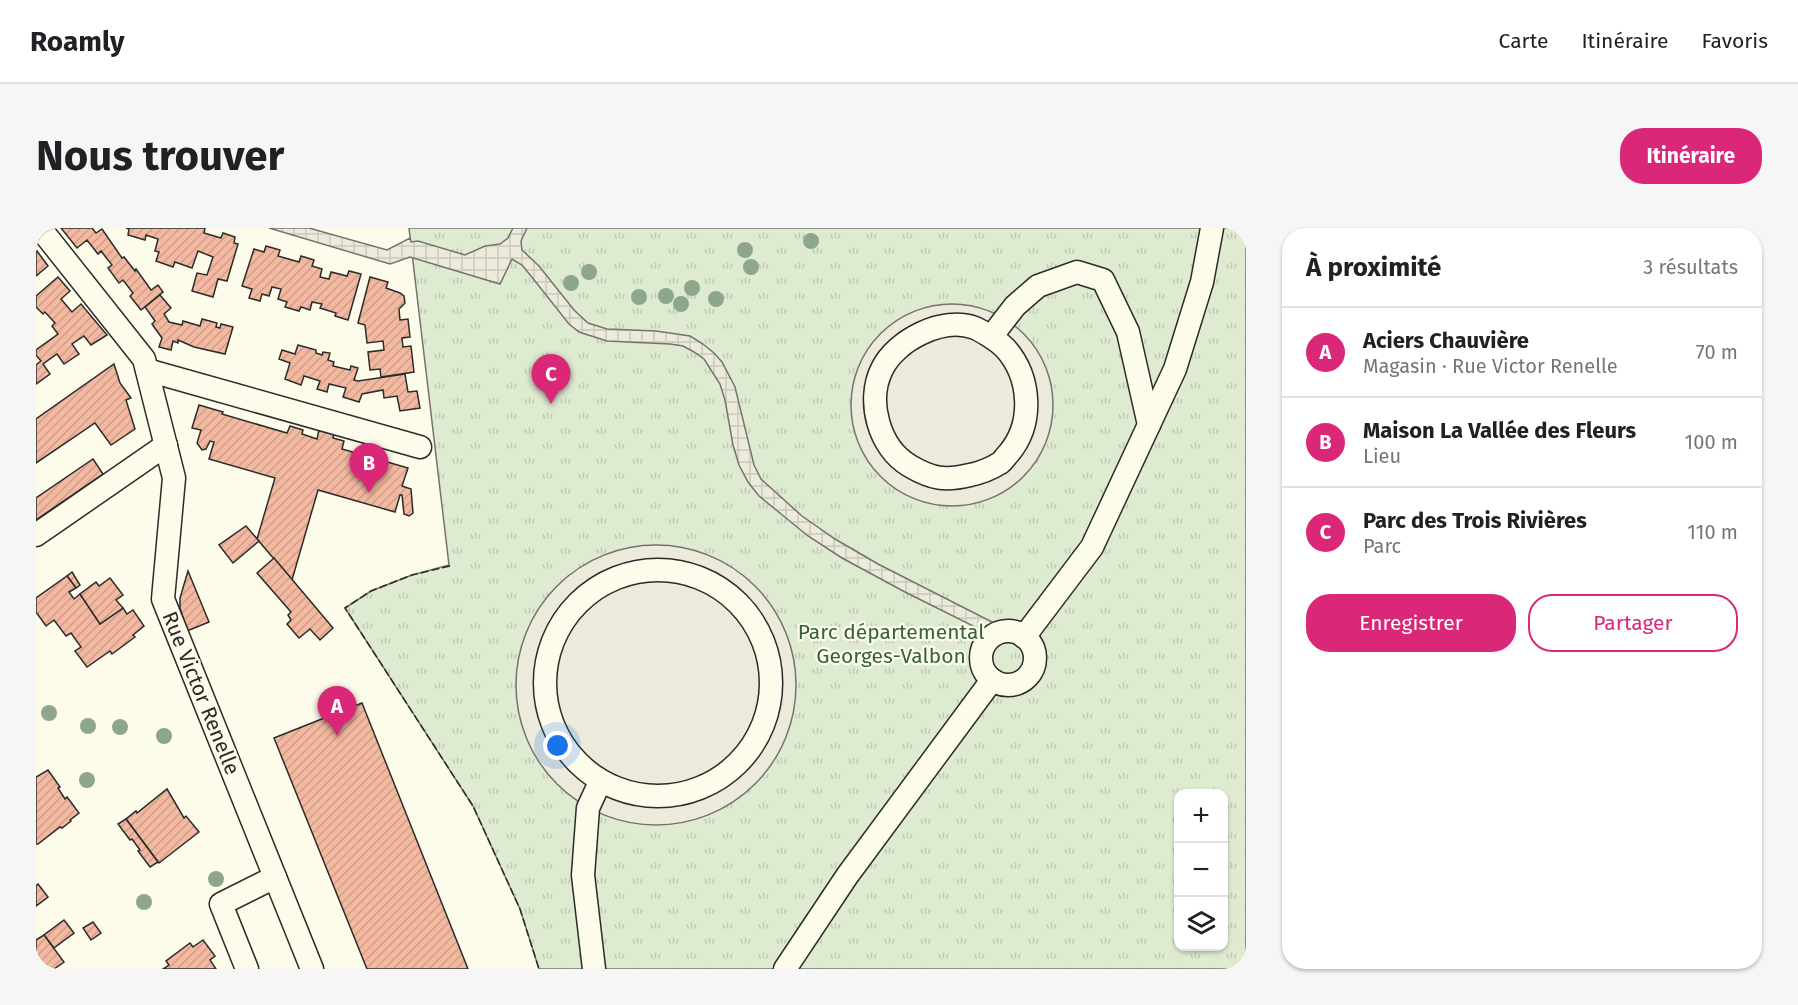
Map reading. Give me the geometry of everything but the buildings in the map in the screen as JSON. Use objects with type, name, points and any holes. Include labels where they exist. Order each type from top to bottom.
[{"type":"street","name":"Rue Victor Renelle","points":[[40,228],[144,359],[174,478],[163,599],[312,969]]},
{"type":"street","points":[[1024,637],[1092,547],[1149,426],[1175,369],[1202,282],[1212,228]]},
{"type":"street","points":[[991,337],[1015,306],[1038,286],[1077,272],[1103,279],[1128,332],[1149,426]]},
{"type":"street","points":[[960,325],[974,328],[991,337],[1005,348],[1018,368],[1024,387],[1026,408],[1023,428],[1015,445],[1001,462],[976,474],[950,479],[931,477],[907,465],[888,447],[877,420],[875,399],[881,370],[895,351],[917,335],[935,328],[960,325]]},
{"type":"street","points":[[147,370],[420,447]]},
{"type":"street","points":[[36,536],[166,445]]},
{"type":"street","points":[[661,567],[697,575],[727,592],[750,616],[768,662],[771,700],[765,725],[746,758],[710,784],[676,795],[641,795],[600,782],[579,766],[562,744],[553,719],[545,687],[544,657],[555,629],[576,603],[599,586],[627,574],[661,567]]},
{"type":"street","points":[[1002,632],[1018,633],[1024,637],[1034,650],[1034,667],[1029,674],[1016,684],[1008,685],[992,680],[982,666],[981,656],[988,640],[1002,632]]},
{"type":"street","points":[[785,969],[847,876],[992,680]]},
{"type":"street","points":[[594,969],[583,875],[588,808],[600,782]]},
{"type":"street","points":[[247,969],[221,904],[275,877]]},
{"type":"green space","name":"Parc départemental Georges-Valbon","points":[[409,228],[1246,228],[1246,969],[539,969],[520,909],[473,806],[345,608],[371,591],[412,575],[449,565]]},
{"type":"shaded area","points":[[269,228],[309,228],[387,250],[410,238],[411,242],[418,241],[465,255],[485,246],[500,244],[508,238],[513,228],[527,228],[521,241],[522,250],[539,266],[574,310],[588,323],[607,329],[656,331],[690,336],[714,353],[722,362],[735,387],[754,465],[761,479],[802,516],[835,539],[878,564],[998,625],[985,632],[842,558],[808,536],[759,496],[739,465],[720,384],[704,359],[683,346],[607,341],[579,332],[569,324],[522,265],[512,259],[500,284],[410,257],[390,264]]},
{"type":"shaded area","points":[[962,304],[972,305],[1000,315],[1024,333],[1046,366],[1052,385],[1052,425],[1046,444],[1024,477],[991,499],[972,505],[942,506],[932,505],[904,495],[880,477],[858,444],[852,425],[851,395],[852,385],[862,357],[880,333],[913,311],[932,305]]},
{"type":"shaded area","points":[[656,545],[683,548],[710,556],[734,569],[755,586],[772,607],[785,631],[793,658],[796,685],[793,712],[785,739],[772,763],[755,784],[734,801],[710,814],[683,822],[656,825],[629,822],[602,814],[578,801],[557,784],[540,763],[527,739],[519,712],[516,685],[519,658],[527,631],[540,607],[557,586],[578,569],[602,556],[629,548]]},
{"type":"fence","points":[[450,566],[412,575],[371,591],[345,608],[473,806],[520,909],[539,969]]},
{"type":"place","name":"Parc des Trois Rivières","points":[[551,404]]},
{"type":"place","name":"Maison La Vallée des Fleurs","points":[[369,493]]},
{"type":"place","name":"Aciers Chauvière","points":[[337,736]]}]
